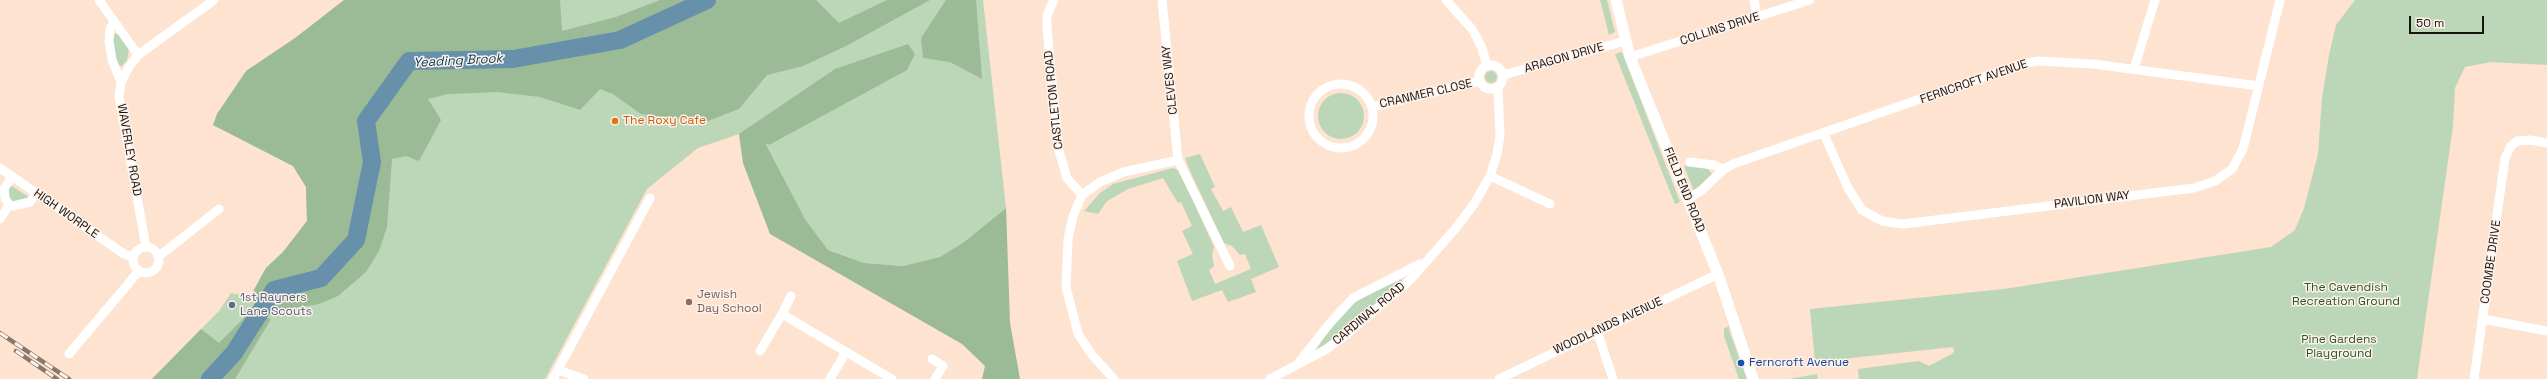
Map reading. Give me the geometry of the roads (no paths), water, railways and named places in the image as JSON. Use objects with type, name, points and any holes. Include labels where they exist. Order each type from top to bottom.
[{"type":"street","points":[[99,0],[138,55]]},
{"type":"street","name":"WAVERLEY ROAD","points":[[146,247],[119,96],[121,82],[129,67],[138,55],[214,0]]},
{"type":"street","name":"CASTLETON ROAD","points":[[1054,0],[1047,15],[1059,151],[1067,178],[1082,195]]},
{"type":"street","name":"CLEVES WAY","points":[[1162,0],[1178,160]]},
{"type":"street","points":[[1446,0],[1472,29],[1482,48],[1487,66]]},
{"type":"street","name":"FIELD END ROAD","points":[[1616,0],[1630,57],[1718,274],[1753,379]]},
{"type":"street","points":[[1754,0],[1757,17]]},
{"type":"street","name":"COLLINS DRIVE","points":[[1630,57],[1810,0]]},
{"type":"street","points":[[2134,69],[2155,0]]},
{"type":"street","name":"PAVILION WAY","points":[[1823,132],[1848,188],[1862,210],[1882,221],[1903,224],[2194,188],[2215,181],[2232,169],[2244,149],[2280,0]]},
{"type":"street","points":[[114,22],[110,29],[109,41],[112,60],[121,82]]},
{"type":"street","name":"ARAGON DRIVE","points":[[1503,75],[1625,41]]},
{"type":"street","name":"FERNCROFT AVENUE","points":[[1688,199],[1702,190],[1724,169],[1823,132],[2021,64],[2038,61],[2134,69],[2259,86]]},
{"type":"street","points":[[1487,66],[1498,66],[1503,75],[1502,82],[1498,87],[1488,88],[1480,81],[1480,74],[1487,66]]},
{"type":"street","name":"CRANMER CLOSE","points":[[1372,107],[1480,81]]},
{"type":"street","name":"CRANMER CLOSE","points":[[1332,85],[1352,86],[1361,90],[1372,107],[1373,118],[1370,129],[1364,138],[1349,147],[1328,145],[1320,140],[1311,125],[1311,107],[1316,97],[1332,85]]},
{"type":"street","name":"CARDINAL ROAD","points":[[1270,379],[1325,350],[1410,280],[1474,204],[1490,176],[1500,136],[1498,87]]},
{"type":"street","name":"COOMBE DRIVE","points":[[2474,379],[2505,158],[2511,146],[2523,140],[2547,143]]},
{"type":"street","points":[[1114,379],[1092,355],[1078,334],[1066,287],[1068,239],[1073,216],[1082,195],[1100,182],[1124,172],[1178,160],[1230,266]]},
{"type":"street","points":[[1690,162],[1713,165],[1724,169]]},
{"type":"street","name":"HIGH WORPLE","points":[[0,168],[124,254],[133,257]]},
{"type":"street","points":[[9,205],[5,198],[4,189],[12,176]]},
{"type":"street","points":[[1490,176],[1550,204]]},
{"type":"street","points":[[9,205],[13,206],[30,202],[36,193]]},
{"type":"street","points":[[553,379],[650,198]]},
{"type":"street","points":[[0,219],[9,205]]},
{"type":"street","points":[[158,257],[219,209]]},
{"type":"street","points":[[146,247],[154,250],[158,257],[158,265],[153,271],[146,273],[139,271],[134,265],[133,257],[138,250],[146,247]]},
{"type":"street","name":"CARDINAL ROAD","points":[[1297,365],[1330,323],[1353,298],[1415,268],[1434,252]]},
{"type":"street","points":[[69,354],[139,271]]},
{"type":"street","name":"WOODLANDS AVENUE","points":[[1499,379],[1718,274]]},
{"type":"street","points":[[760,351],[791,296]]},
{"type":"street","points":[[782,314],[892,379]]},
{"type":"street","points":[[2483,319],[2547,331]]},
{"type":"street","points":[[1597,331],[1613,379]]},
{"type":"street","points":[[830,379],[846,352]]},
{"type":"street","points":[[932,359],[943,366],[935,379]]},
{"type":"street","points":[[558,370],[584,379]]},
{"type":"waterway","name":"Yeading Brook","points":[[210,379],[234,353],[274,290],[321,278],[356,240],[372,162],[366,121],[409,61],[513,59],[620,40],[707,0]]},
{"type":"railway","points":[[0,333],[69,379]]},
{"type":"railway","points":[[16,351],[57,379]]},
{"type":"place","name":"The Roxy Cafe","points":[[615,121]]},
{"type":"place","name":"Jewish Day School","points":[[689,302]]},
{"type":"place","name":"1st Rayners Lane Scouts","points":[[232,305]]},
{"type":"place","name":"Ferncroft Avenue","points":[[1741,363]]},
{"type":"park label","name":"The Cavendish Recreation Ground","points":[[2346,295]]},
{"type":"park label","name":"Pine Gardens Playground","points":[[2339,347]]}]
